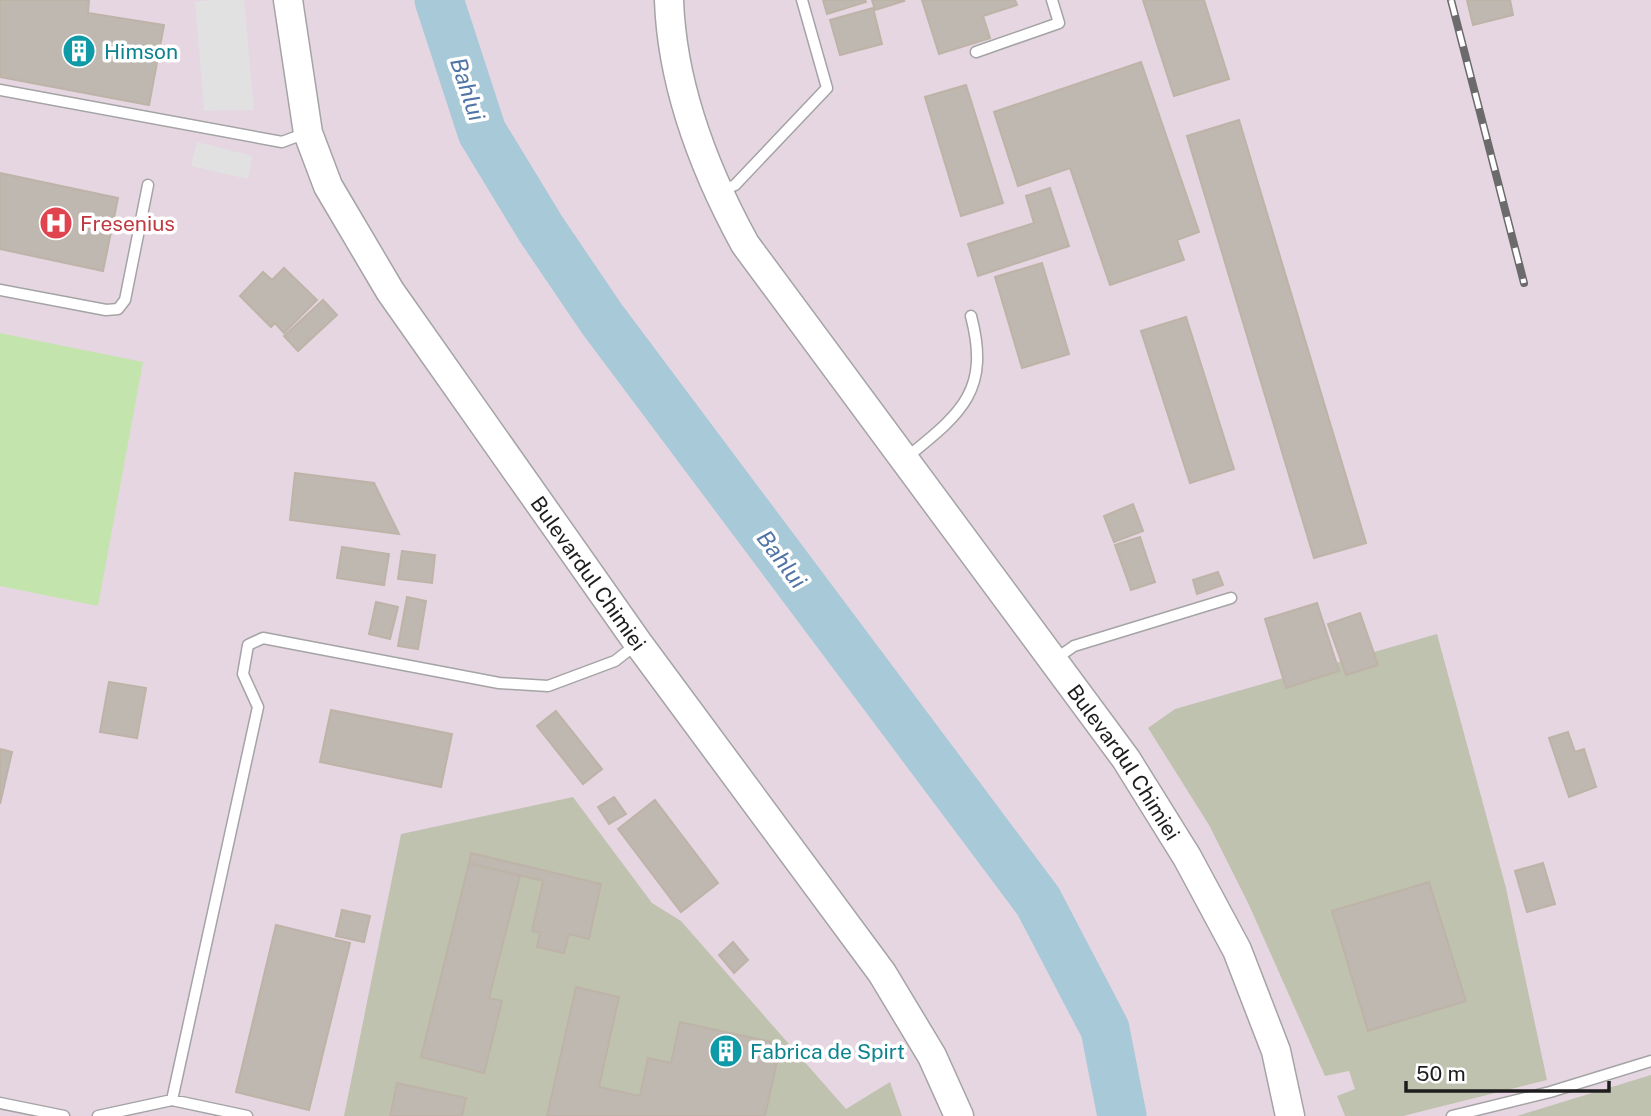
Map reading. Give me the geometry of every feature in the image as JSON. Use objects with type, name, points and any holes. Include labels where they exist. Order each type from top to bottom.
[{"type":"street","name":"Bulevardul Chimiei","points":[[288,0],[308,133],[328,186],[390,291],[638,643],[882,973],[932,1056],[959,1116]]},
{"type":"street","name":"Bulevardul Chimiei","points":[[669,0],[685,106],[717,193],[745,244],[1126,759],[1186,857],[1237,950],[1276,1051],[1290,1116]]},
{"type":"lane","points":[[717,193],[735,185],[827,88],[802,0]]},
{"type":"lane","points":[[976,52],[1059,23],[1052,0]]},
{"type":"lane","points":[[0,90],[282,142],[308,133]]},
{"type":"lane","points":[[0,290],[106,310],[118,309],[125,300],[148,185]]},
{"type":"lane","points":[[904,460],[950,423],[972,394],[977,369],[977,338],[971,316]]},
{"type":"lane","points":[[1054,660],[1074,646],[1231,598]]},
{"type":"lane","points":[[172,1100],[258,707],[243,674],[248,645],[263,638],[499,682],[548,686],[615,661],[638,643]]},
{"type":"lane","points":[[1452,1116],[1550,1092],[1651,1061]]},
{"type":"lane","points":[[98,1116],[172,1100],[247,1116]]},
{"type":"lane","points":[[0,1103],[64,1116]]},
{"type":"shaded area","points":[[0,0],[1651,0],[1651,1116],[0,1116]]},
{"type":"shaded area","points":[[244,0],[254,110],[204,111],[195,2]]},
{"type":"shaded area","points":[[197,142],[252,156],[248,179],[191,166]]},
{"type":"shaded area","points":[[1437,634],[1506,888],[1547,1080],[1403,1116],[1345,1116],[1337,1096],[1355,1089],[1349,1071],[1325,1076],[1249,905],[1209,825],[1148,728],[1175,709]]},
{"type":"shaded area","points":[[573,797],[652,903],[681,921],[846,1109],[890,1082],[902,1116],[344,1116],[401,834]]},
{"type":"shaded area","points":[[1651,1075],[1651,1116],[1517,1116]]},
{"type":"green space","points":[[0,333],[143,362],[98,606],[0,586]]},
{"type":"building","name":"Himson","points":[[0,0],[89,0],[88,13],[164,25],[149,105],[0,77]]},
{"type":"building","points":[[823,0],[865,0],[866,2],[827,14]]},
{"type":"building","points":[[872,0],[903,0],[904,1],[875,10]]},
{"type":"building","points":[[922,0],[1015,0],[1017,5],[983,16],[990,38],[939,54]]},
{"type":"building","points":[[1143,0],[1204,0],[1229,79],[1174,96]]},
{"type":"building","points":[[1467,0],[1510,0],[1513,15],[1473,25]]},
{"type":"building","points":[[873,8],[882,44],[840,55],[830,20]]},
{"type":"building","points":[[1141,62],[1199,232],[1177,240],[1184,260],[1110,285],[1070,168],[1018,186],[994,112]]},
{"type":"building","points":[[966,85],[1003,203],[961,216],[925,97]]},
{"type":"building","points":[[1239,120],[1366,543],[1314,558],[1187,136]]},
{"type":"building","name":"Fresenius","points":[[0,173],[118,198],[103,271],[0,249]]},
{"type":"building","points":[[1050,188],[1069,246],[978,276],[968,244],[1034,223],[1026,196]]},
{"type":"building","points":[[1042,263],[1069,354],[1022,368],[995,277]]},
{"type":"building","points":[[284,268],[317,300],[284,333],[275,323],[271,327],[240,296],[263,272],[272,280]]},
{"type":"building","points":[[323,300],[337,315],[298,351],[284,336]]},
{"type":"building","points":[[1186,317],[1234,469],[1190,483],[1141,331]]},
{"type":"building","points":[[295,473],[374,483],[399,534],[290,520]]},
{"type":"building","points":[[1133,504],[1143,531],[1114,542],[1104,516]]},
{"type":"building","points":[[1140,537],[1155,582],[1131,590],[1115,545]]},
{"type":"building","points":[[342,547],[389,554],[384,585],[337,578]]},
{"type":"building","points":[[402,551],[435,555],[432,583],[398,579]]},
{"type":"building","points":[[1218,572],[1223,585],[1197,594],[1193,580]]},
{"type":"building","points":[[407,597],[426,601],[418,649],[398,646]]},
{"type":"building","points":[[376,602],[398,607],[390,639],[369,634]]},
{"type":"building","points":[[1317,603],[1339,671],[1286,688],[1265,619]]},
{"type":"building","points":[[1360,613],[1378,665],[1346,675],[1328,624]]},
{"type":"building","points":[[109,682],[146,688],[137,738],[100,732]]},
{"type":"building","points":[[331,710],[452,734],[441,787],[320,762]]},
{"type":"building","points":[[556,711],[602,769],[583,784],[537,726]]},
{"type":"building","points":[[1568,732],[1575,752],[1584,749],[1596,787],[1569,797],[1549,738]]},
{"type":"building","points":[[0,749],[12,752],[0,804]]},
{"type":"building","points":[[614,797],[626,814],[609,824],[598,807]]},
{"type":"building","points":[[655,800],[718,883],[681,912],[618,829]]},
{"type":"building","points":[[471,853],[601,884],[589,939],[569,934],[564,953],[537,947],[540,933],[532,931],[543,881],[469,863]]},
{"type":"building","points":[[469,863],[520,876],[489,998],[502,1001],[484,1073],[421,1057]]},
{"type":"building","points":[[1543,863],[1555,904],[1527,912],[1515,871]]},
{"type":"building","points":[[1429,882],[1466,1001],[1368,1031],[1332,911]]},
{"type":"building","points":[[342,910],[370,916],[364,942],[336,936]]},
{"type":"building","points":[[276,925],[350,943],[309,1110],[236,1092]]},
{"type":"building","points":[[733,942],[748,960],[734,973],[719,955]]},
{"type":"building","name":"Fabrica de Spirt","points":[[576,987],[619,997],[599,1087],[640,1096],[648,1058],[671,1063],[680,1022],[781,1044],[765,1116],[547,1116]]},
{"type":"building","points":[[397,1083],[466,1098],[462,1116],[390,1116]]},
{"type":"waterway","name":"Bahlui","points":[[439,0],[482,132],[541,229],[602,319],[1038,901],[1105,1029],[1122,1116]]},
{"type":"railway","points":[[1451,0],[1524,283]]},
{"type":"place","name":"Himson","points":[[79,51]]},
{"type":"place","name":"Fresenius","points":[[56,223]]},
{"type":"place","name":"Fabrica de Spirt","points":[[726,1051]]}]
